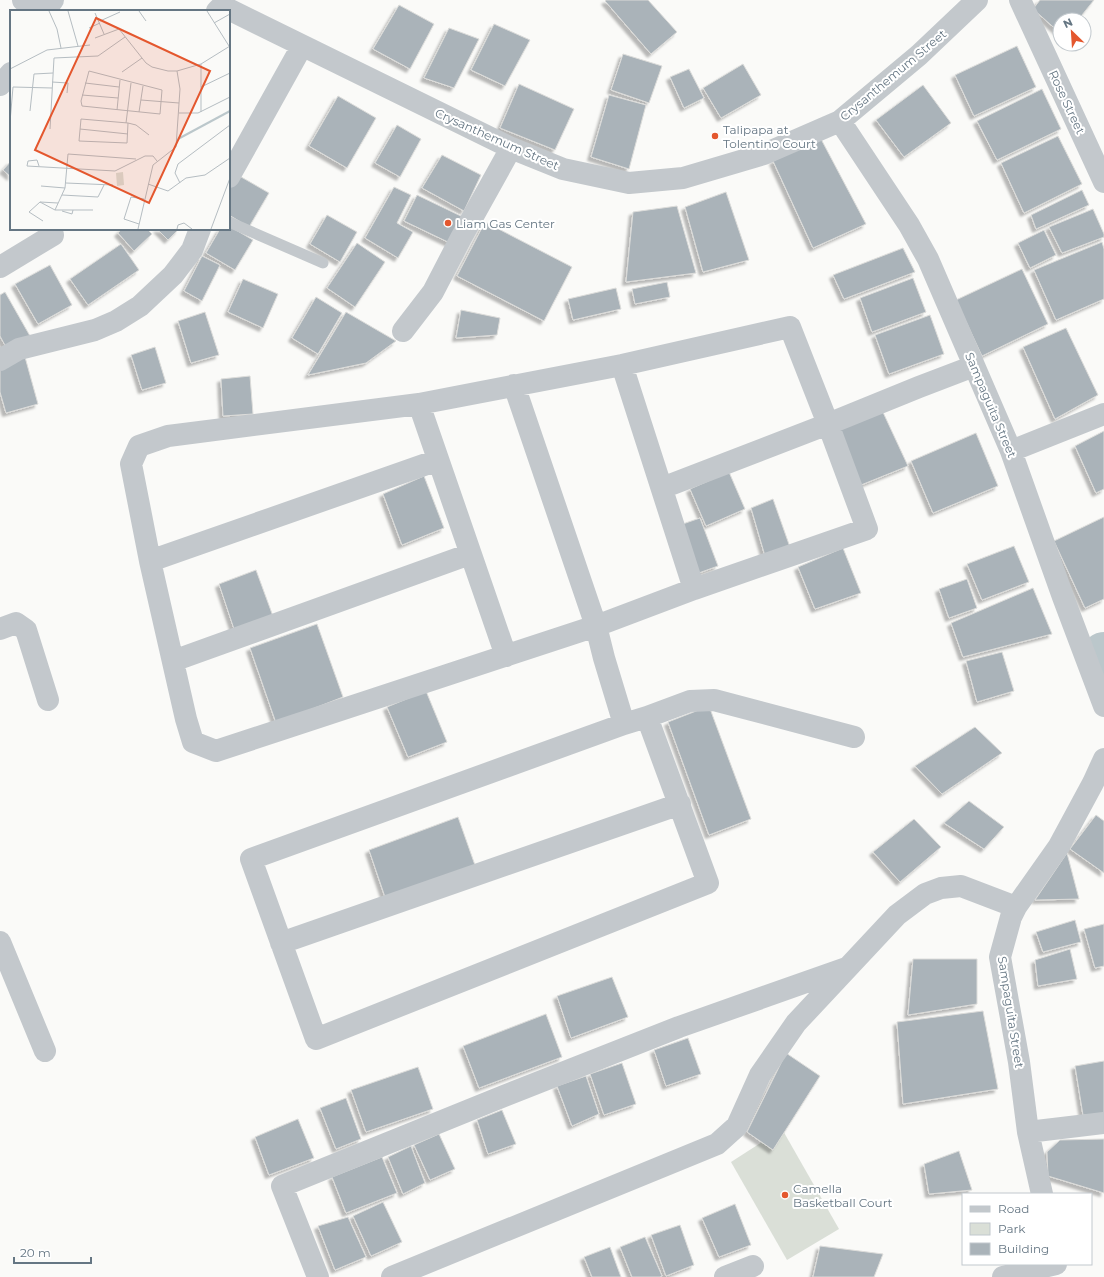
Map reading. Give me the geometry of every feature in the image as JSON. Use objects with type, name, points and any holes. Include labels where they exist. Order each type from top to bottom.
[{"type":"street","points":[[23,0],[35,10]]},
{"type":"street","points":[[45,10],[53,0]]},
{"type":"street","name":"Crysanthemum Street","points":[[230,13],[511,148],[562,169],[629,183],[683,178],[757,156],[840,121],[919,55],[977,0]]},
{"type":"street","name":"Rose Street","points":[[1020,0],[1098,149],[1104,182]]},
{"type":"street","points":[[230,175],[302,46]]},
{"type":"street","points":[[0,85],[10,74]]},
{"type":"street","name":"Sampaguita Street","points":[[840,121],[909,225],[928,259],[1011,451],[1104,706]]},
{"type":"street","points":[[403,332],[433,292],[511,148]]},
{"type":"street","points":[[0,360],[19,349],[94,330],[116,321],[140,306],[173,275],[192,250],[200,230]]},
{"type":"street","points":[[0,267],[53,235]]},
{"type":"street","points":[[790,328],[867,529],[596,626],[216,751],[193,742],[186,719],[150,561],[131,464],[139,446],[168,436],[419,404],[622,365],[790,328]]},
{"type":"street","points":[[622,365],[694,590]]},
{"type":"street","points":[[662,488],[974,366]]},
{"type":"street","points":[[514,386],[596,626],[624,724]]},
{"type":"street","points":[[419,404],[506,656]]},
{"type":"street","points":[[1011,451],[1104,414]]},
{"type":"street","points":[[150,561],[438,460]]},
{"type":"street","points":[[173,661],[470,554]]},
{"type":"street","points":[[0,629],[16,623],[26,630],[48,700]]},
{"type":"street","points":[[647,717],[708,883],[316,1040],[251,859],[690,701],[714,700],[854,737]]},
{"type":"street","name":"Sampaguita Street","points":[[1042,1193],[1028,1132],[1019,1062],[1000,957],[1011,917],[1016,907],[1059,846],[1093,783],[1104,759]]},
{"type":"street","points":[[281,943],[680,804]]},
{"type":"street","points":[[392,1277],[717,1144],[737,1126],[760,1075],[796,1023],[897,915],[925,894],[941,888],[961,886],[1016,907]]},
{"type":"street","points":[[0,942],[45,1051]]},
{"type":"street","points":[[318,1277],[282,1186],[679,1027],[849,967]]},
{"type":"street","points":[[1028,1132],[1104,1123]]},
{"type":"street","points":[[1003,1277],[1053,1265]]},
{"type":"street","points":[[1057,1265],[1061,1277]]},
{"type":"street","points":[[725,1277],[753,1266]]},
{"type":"lane","points":[[230,222],[323,263]]},
{"type":"green space","name":"Camella Basketball Court","points":[[782,1129],[839,1229],[787,1260],[731,1162]]},
{"type":"building","points":[[648,0],[677,32],[651,54],[605,1]]},
{"type":"building","points":[[1040,0],[1094,0],[1084,12],[1052,12],[1052,26],[1033,9]]},
{"type":"building","points":[[399,5],[434,24],[410,69],[373,49]]},
{"type":"building","points":[[494,24],[530,40],[505,86],[471,70]]},
{"type":"building","points":[[449,28],[479,39],[454,88],[424,78]]},
{"type":"building","points":[[1017,46],[1036,87],[974,116],[955,75]]},
{"type":"building","points":[[623,54],[662,66],[649,103],[611,90]]},
{"type":"building","points":[[743,64],[761,95],[721,118],[703,88]]},
{"type":"building","points":[[689,69],[704,98],[684,108],[670,77]]},
{"type":"building","points":[[519,84],[574,109],[555,150],[500,128]]},
{"type":"building","points":[[923,85],[951,123],[904,157],[876,120]]},
{"type":"building","points":[[1042,89],[1061,129],[997,160],[977,121]]},
{"type":"building","points":[[609,95],[646,105],[629,169],[591,157]]},
{"type":"building","points":[[338,96],[376,118],[347,168],[309,146]]},
{"type":"building","points":[[397,125],[421,139],[400,177],[375,163]]},
{"type":"building","points":[[1058,136],[1082,184],[1024,213],[1001,163]]},
{"type":"building","points":[[821,139],[866,224],[813,248],[773,161]]},
{"type":"building","points":[[442,155],[481,175],[464,211],[422,188]]},
{"type":"building","points":[[10,162],[10,176],[3,170]]},
{"type":"building","points":[[236,174],[269,193],[249,227],[230,216],[230,184]]},
{"type":"building","points":[[394,187],[411,195],[397,223],[413,232],[398,258],[365,238]]},
{"type":"building","points":[[1082,190],[1089,205],[1036,229],[1031,215]]},
{"type":"building","points":[[726,192],[749,260],[703,272],[685,207]]},
{"type":"building","points":[[417,195],[463,217],[450,243],[404,221]]},
{"type":"building","points":[[677,206],[696,273],[626,282],[633,212]]},
{"type":"building","points":[[1093,209],[1104,237],[1062,253],[1049,227]]},
{"type":"building","points":[[327,215],[357,232],[340,262],[310,244]]},
{"type":"building","points":[[485,222],[572,267],[544,321],[457,276]]},
{"type":"building","points":[[230,227],[253,240],[235,270],[206,253],[219,230],[230,230]]},
{"type":"building","points":[[121,230],[148,230],[152,234],[134,251],[118,233]]},
{"type":"building","points":[[158,230],[178,230],[168,240]]},
{"type":"building","points":[[1044,230],[1056,255],[1030,268],[1018,243]]},
{"type":"building","points":[[1102,242],[1104,249],[1104,299],[1056,320],[1034,270]]},
{"type":"building","points":[[357,243],[385,262],[355,307],[327,288]]},
{"type":"building","points":[[121,244],[139,270],[88,305],[70,279]]},
{"type":"building","points":[[903,248],[915,272],[844,299],[833,275]]},
{"type":"building","points":[[202,256],[220,265],[202,301],[184,291]]},
{"type":"building","points":[[50,265],[72,305],[38,324],[15,284]]},
{"type":"building","points":[[1022,269],[1048,324],[982,356],[956,300]]},
{"type":"building","points":[[913,278],[926,312],[872,332],[860,298]]},
{"type":"building","points":[[243,279],[278,294],[263,328],[228,312]]},
{"type":"building","points":[[667,282],[670,297],[635,304],[632,289]]},
{"type":"building","points":[[616,288],[621,309],[573,320],[568,299]]},
{"type":"building","points":[[5,292],[30,336],[7,349],[0,336],[0,295]]},
{"type":"building","points":[[316,297],[342,313],[318,354],[292,338]]},
{"type":"building","points":[[461,310],[500,318],[497,335],[456,338]]},
{"type":"building","points":[[205,312],[219,355],[191,363],[178,321]]},
{"type":"building","points":[[346,312],[396,341],[366,363],[308,375]]},
{"type":"building","points":[[930,315],[944,354],[889,374],[875,335]]},
{"type":"building","points":[[1066,328],[1098,395],[1055,419],[1023,347]]},
{"type":"building","points":[[155,347],[166,383],[142,390],[131,355]]},
{"type":"building","points":[[25,357],[38,404],[6,413],[0,392],[0,364]]},
{"type":"building","points":[[250,376],[253,414],[223,416],[221,379]]},
{"type":"building","points":[[881,408],[908,466],[861,485],[835,427]]},
{"type":"building","points":[[1104,431],[1104,489],[1096,493],[1075,446]]},
{"type":"building","points":[[976,433],[998,486],[933,513],[911,461]]},
{"type":"building","points":[[729,472],[745,509],[706,526],[690,489]]},
{"type":"building","points":[[424,476],[444,528],[402,545],[383,494]]},
{"type":"building","points":[[773,499],[791,550],[765,556],[751,508]]},
{"type":"building","points":[[1104,517],[1104,599],[1085,608],[1054,541]]},
{"type":"building","points":[[700,518],[718,566],[696,574],[677,526]]},
{"type":"building","points":[[1014,546],[1029,582],[982,600],[967,564]]},
{"type":"building","points":[[843,548],[861,593],[815,609],[798,567]]},
{"type":"building","points":[[256,570],[274,619],[235,632],[219,584]]},
{"type":"building","points":[[967,579],[977,608],[949,618],[939,589]]},
{"type":"building","points":[[1033,588],[1052,634],[963,657],[951,623]]},
{"type":"building","points":[[317,624],[343,697],[276,723],[250,648]]},
{"type":"building","points":[[1002,652],[1014,691],[977,702],[966,661]]},
{"type":"building","points":[[426,691],[447,742],[408,757],[387,707]]},
{"type":"building","points":[[709,706],[751,819],[709,835],[668,722]]},
{"type":"building","points":[[975,727],[1002,753],[942,794],[915,766]]},
{"type":"building","points":[[969,801],[1004,827],[984,849],[944,823]]},
{"type":"building","points":[[1096,815],[1104,821],[1104,873],[1070,849]]},
{"type":"building","points":[[458,817],[476,868],[386,900],[369,850]]},
{"type":"building","points":[[914,819],[941,847],[900,882],[873,852]]},
{"type":"building","points":[[1067,853],[1079,899],[1035,900]]},
{"type":"building","points":[[1075,920],[1081,942],[1043,952],[1036,932]]},
{"type":"building","points":[[1104,924],[1104,966],[1095,968],[1084,929]]},
{"type":"building","points":[[1070,949],[1077,979],[1038,986],[1035,960]]},
{"type":"building","points":[[913,959],[977,959],[977,1004],[908,1015]]},
{"type":"building","points":[[612,977],[628,1017],[571,1038],[557,996]]},
{"type":"building","points":[[983,1011],[998,1089],[903,1104],[897,1022]]},
{"type":"building","points":[[546,1014],[562,1057],[479,1088],[463,1046]]},
{"type":"building","points":[[688,1038],[701,1074],[666,1086],[654,1050]]},
{"type":"building","points":[[786,1053],[820,1076],[773,1150],[747,1132]]},
{"type":"building","points":[[1104,1061],[1104,1114],[1083,1115],[1075,1066]]},
{"type":"building","points":[[622,1063],[636,1104],[604,1115],[590,1074]]},
{"type":"building","points":[[418,1067],[433,1109],[366,1132],[351,1090]]},
{"type":"building","points":[[586,1076],[599,1114],[572,1126],[557,1086]]},
{"type":"building","points":[[346,1098],[361,1139],[336,1149],[320,1108]]},
{"type":"building","points":[[502,1110],[516,1144],[488,1154],[477,1120]]},
{"type":"building","points":[[298,1119],[314,1158],[269,1175],[255,1137]]},
{"type":"building","points":[[439,1134],[455,1169],[430,1180],[414,1145]]},
{"type":"building","points":[[1104,1139],[1104,1193],[1048,1176],[1047,1152],[1060,1140]]},
{"type":"building","points":[[411,1146],[425,1183],[403,1194],[388,1157]]},
{"type":"building","points":[[959,1151],[972,1190],[929,1194],[924,1164]]},
{"type":"building","points":[[382,1157],[397,1193],[346,1213],[332,1177]]},
{"type":"building","points":[[383,1202],[402,1242],[371,1256],[353,1216]]},
{"type":"building","points":[[735,1204],[751,1245],[719,1257],[702,1218]]},
{"type":"building","points":[[348,1217],[366,1257],[335,1270],[318,1226]]},
{"type":"building","points":[[680,1225],[694,1265],[666,1276],[651,1235]]},
{"type":"building","points":[[645,1237],[662,1276],[660,1277],[632,1277],[620,1247]]},
{"type":"building","points":[[820,1246],[883,1254],[874,1277],[813,1277]]},
{"type":"building","points":[[610,1247],[621,1277],[592,1277],[584,1257]]},
{"type":"waterway","points":[[1101,659],[1104,655]]},
{"type":"place","name":"Talipapa at Tolentino Court","points":[[715,136]]},
{"type":"place","name":"Liam Gas Center","points":[[448,223]]},
{"type":"place","name":"Camella Basketball Court","points":[[785,1195]]}]
